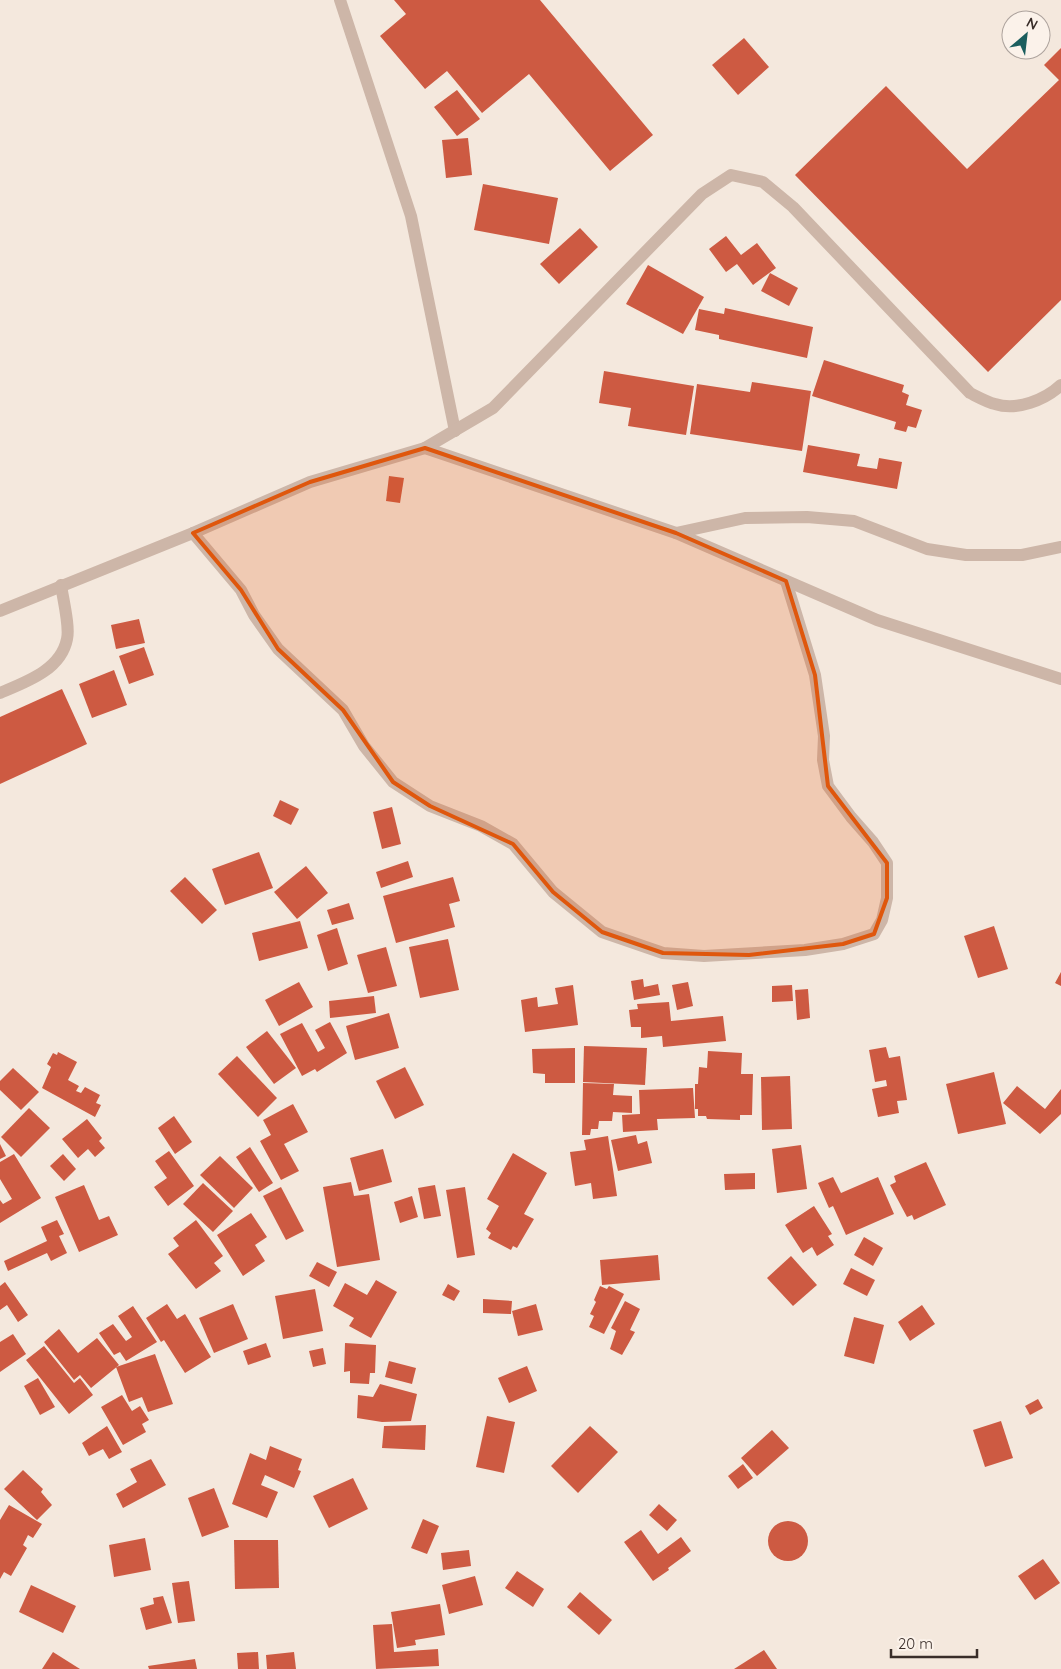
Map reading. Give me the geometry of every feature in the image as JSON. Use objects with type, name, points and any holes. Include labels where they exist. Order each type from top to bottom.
[{"type":"street","points":[[340,0],[411,216],[455,431]]},
{"type":"street","points":[[0,611],[193,533],[310,482],[425,448],[455,431],[493,408],[702,194],[732,175],[762,182],[793,207],[970,393],[997,405],[1024,406],[1053,392],[1061,385]]},
{"type":"street","points":[[425,448],[676,533],[877,620],[1061,678]]},
{"type":"street","points":[[676,533],[746,518],[807,517],[854,521],[927,549],[966,555],[1022,555],[1061,547]]},
{"type":"street","points":[[193,533],[241,590],[254,615],[278,649],[343,710],[364,746],[394,782],[430,806],[482,826],[513,844],[553,892],[602,932],[663,953],[704,956],[749,955],[843,944],[874,934],[882,920],[887,898],[887,864],[873,842],[828,786],[823,760],[824,736],[815,675],[786,581]]},
{"type":"street","points":[[0,693],[38,676],[60,658],[68,638],[61,585]]},
{"type":"highlighted area","points":[[425,448],[676,533],[786,581],[815,675],[828,786],[887,863],[887,898],[874,934],[843,944],[749,955],[663,953],[602,932],[553,892],[513,844],[430,806],[393,782],[343,710],[278,649],[241,590],[193,533],[310,482]]},
{"type":"building","points":[[394,0],[540,0],[653,135],[610,171],[529,74],[482,113],[447,71],[425,89],[380,36],[406,14]]},
{"type":"building","points":[[744,38],[769,67],[738,95],[712,65]]},
{"type":"building","points":[[1061,48],[1061,300],[988,372],[795,175],[886,86],[967,169],[1059,80],[1044,65]]},
{"type":"building","points":[[457,90],[480,119],[457,136],[434,107]]},
{"type":"building","points":[[468,138],[472,175],[446,178],[442,140]]},
{"type":"building","points":[[483,184],[558,198],[549,244],[474,230]]},
{"type":"building","points":[[580,228],[598,247],[559,284],[540,264]]},
{"type":"building","points":[[726,236],[741,255],[757,243],[776,268],[753,285],[737,264],[726,272],[709,249]]},
{"type":"building","points":[[648,265],[704,297],[683,334],[626,304]]},
{"type":"building","points":[[770,273],[798,288],[789,306],[761,291]]},
{"type":"building","points":[[725,308],[813,327],[807,358],[719,339],[719,335],[695,330],[699,309],[724,314]]},
{"type":"building","points":[[824,360],[904,385],[902,392],[909,395],[906,405],[922,410],[916,428],[908,426],[906,432],[894,429],[896,422],[812,396]]},
{"type":"building","points":[[604,371],[694,386],[686,435],[628,426],[631,408],[599,403]]},
{"type":"building","points":[[752,382],[811,391],[802,451],[690,434],[697,384],[750,392]]},
{"type":"building","points":[[808,445],[860,454],[857,466],[877,469],[879,458],[902,462],[897,489],[803,472]]},
{"type":"building","points":[[389,476],[404,478],[400,503],[386,501]]},
{"type":"building","points":[[139,619],[145,643],[116,649],[111,625]]},
{"type":"building","points":[[144,647],[154,675],[129,684],[119,656]]},
{"type":"building","points":[[114,670],[127,705],[92,718],[79,684]]},
{"type":"building","points":[[62,689],[87,744],[0,784],[0,717]]},
{"type":"building","points":[[280,800],[299,809],[291,825],[273,816]]},
{"type":"building","points":[[392,807],[401,844],[382,849],[373,812]]},
{"type":"building","points":[[259,852],[273,888],[225,905],[212,869]]},
{"type":"building","points":[[408,861],[413,877],[381,888],[376,872]]},
{"type":"building","points":[[306,866],[328,893],[297,919],[274,892]]},
{"type":"building","points":[[185,877],[217,910],[202,924],[170,891]]},
{"type":"building","points":[[453,877],[460,901],[449,904],[455,927],[396,943],[383,896]]},
{"type":"building","points":[[349,903],[354,919],[332,925],[327,910]]},
{"type":"building","points":[[300,921],[308,948],[259,961],[252,933]]},
{"type":"building","points":[[994,926],[1008,969],[978,978],[964,936]]},
{"type":"building","points":[[337,928],[348,964],[328,971],[317,935]]},
{"type":"building","points":[[448,939],[459,990],[420,998],[409,947]]},
{"type":"building","points":[[386,947],[397,986],[368,993],[357,955]]},
{"type":"building","points":[[1061,972],[1061,986],[1055,983]]},
{"type":"building","points":[[643,979],[644,987],[658,984],[660,995],[634,1000],[631,981]]},
{"type":"building","points":[[299,982],[313,1007],[279,1026],[265,1000]]},
{"type":"building","points":[[688,982],[693,1006],[677,1010],[672,985]]},
{"type":"building","points":[[573,985],[578,1025],[525,1032],[521,1000],[537,997],[538,1007],[558,1004],[555,988]]},
{"type":"building","points":[[792,985],[793,1001],[772,1002],[772,986]]},
{"type":"building","points":[[808,989],[810,1018],[797,1020],[795,990]]},
{"type":"building","points":[[374,996],[376,1013],[330,1018],[329,1001]]},
{"type":"building","points":[[669,1002],[671,1021],[723,1016],[726,1041],[663,1047],[662,1036],[641,1038],[641,1027],[631,1027],[629,1010],[638,1009],[637,1004]]},
{"type":"building","points":[[389,1013],[399,1048],[355,1060],[346,1026]]},
{"type":"building","points":[[330,1022],[347,1053],[317,1072],[315,1069],[302,1076],[280,1034],[302,1023],[318,1052],[325,1048],[315,1030]]},
{"type":"building","points":[[267,1031],[296,1068],[274,1084],[246,1047]]},
{"type":"building","points":[[584,1046],[647,1048],[645,1085],[583,1082]]},
{"type":"building","points":[[886,1047],[889,1058],[900,1056],[907,1100],[897,1101],[899,1113],[878,1117],[872,1089],[887,1086],[886,1080],[875,1082],[869,1050]]},
{"type":"building","points":[[575,1048],[575,1083],[545,1083],[545,1074],[533,1073],[532,1049]]},
{"type":"building","points":[[708,1051],[742,1053],[741,1074],[753,1074],[752,1115],[740,1115],[740,1120],[707,1119],[706,1116],[698,1116],[698,1109],[695,1109],[695,1084],[698,1084],[699,1067],[707,1068]]},
{"type":"building","points":[[58,1052],[77,1062],[68,1080],[79,1086],[76,1091],[81,1093],[85,1087],[100,1095],[96,1103],[101,1105],[95,1117],[42,1088],[51,1067],[47,1064],[53,1053],[57,1055]]},
{"type":"building","points":[[237,1056],[277,1098],[258,1117],[218,1074]]},
{"type":"building","points":[[405,1067],[424,1105],[395,1119],[376,1081]]},
{"type":"building","points":[[13,1068],[39,1092],[21,1110],[0,1090],[0,1081]]},
{"type":"building","points":[[994,1072],[1006,1124],[958,1134],[946,1084]]},
{"type":"building","points":[[790,1076],[792,1129],[762,1130],[761,1077]]},
{"type":"building","points":[[583,1083],[614,1084],[613,1095],[632,1096],[632,1113],[613,1112],[612,1121],[599,1121],[598,1129],[591,1129],[590,1135],[582,1135]]},
{"type":"building","points":[[1017,1086],[1045,1109],[1061,1089],[1061,1114],[1040,1134],[1003,1103]]},
{"type":"building","points":[[693,1088],[695,1118],[657,1119],[658,1130],[623,1132],[622,1115],[640,1114],[639,1090]]},
{"type":"building","points":[[293,1104],[308,1132],[284,1144],[299,1171],[281,1180],[260,1141],[271,1135],[263,1120]]},
{"type":"building","points":[[29,1108],[50,1128],[21,1157],[1,1137]]},
{"type":"building","points":[[174,1116],[192,1142],[175,1154],[158,1128]]},
{"type":"building","points":[[87,1119],[102,1138],[99,1141],[105,1148],[95,1157],[88,1149],[78,1158],[62,1139]]},
{"type":"building","points":[[636,1135],[638,1144],[647,1141],[652,1163],[618,1171],[611,1140]]},
{"type":"building","points":[[608,1136],[617,1196],[593,1199],[591,1183],[575,1186],[570,1152],[586,1150],[584,1140]]},
{"type":"building","points":[[0,1144],[6,1156],[0,1159]]},
{"type":"building","points":[[801,1145],[807,1189],[777,1193],[772,1149]]},
{"type":"building","points":[[250,1147],[273,1183],[259,1192],[236,1157]]},
{"type":"building","points":[[383,1149],[392,1182],[359,1191],[350,1158]]},
{"type":"building","points":[[169,1151],[194,1186],[168,1206],[154,1187],[167,1178],[155,1161]]},
{"type":"building","points":[[513,1153],[547,1173],[524,1214],[534,1219],[517,1248],[513,1246],[511,1250],[488,1238],[491,1233],[486,1229],[499,1206],[487,1199]]},
{"type":"building","points":[[14,1154],[41,1198],[0,1223],[0,1200],[3,1204],[12,1199],[0,1179],[0,1162]]},
{"type":"building","points":[[63,1154],[76,1169],[64,1181],[50,1166]]},
{"type":"building","points":[[220,1156],[253,1188],[234,1208],[200,1175]]},
{"type":"building","points":[[926,1162],[946,1205],[914,1220],[912,1215],[907,1217],[890,1185],[896,1182],[894,1176]]},
{"type":"building","points":[[755,1173],[755,1189],[725,1190],[724,1174]]},
{"type":"building","points":[[833,1177],[841,1193],[878,1177],[894,1214],[846,1235],[833,1206],[829,1208],[818,1183]]},
{"type":"building","points":[[351,1182],[354,1196],[369,1194],[380,1260],[337,1267],[323,1187]]},
{"type":"building","points":[[203,1183],[233,1211],[213,1232],[183,1204]]},
{"type":"building","points":[[84,1185],[99,1220],[109,1216],[118,1235],[79,1252],[55,1197]]},
{"type":"building","points":[[435,1185],[441,1216],[424,1219],[418,1188]]},
{"type":"building","points":[[281,1187],[304,1231],[286,1240],[263,1196]]},
{"type":"building","points":[[465,1187],[475,1255],[457,1258],[446,1190]]},
{"type":"building","points":[[412,1196],[418,1217],[400,1223],[394,1202]]},
{"type":"building","points":[[814,1206],[832,1234],[828,1236],[834,1245],[817,1256],[812,1247],[803,1253],[785,1225]]},
{"type":"building","points":[[251,1213],[267,1237],[255,1245],[265,1261],[243,1276],[217,1235]]},
{"type":"building","points":[[57,1220],[64,1234],[59,1236],[67,1253],[51,1261],[47,1253],[8,1271],[4,1261],[47,1241],[41,1227]]},
{"type":"building","points":[[196,1220],[223,1256],[214,1263],[221,1271],[196,1289],[168,1254],[179,1246],[173,1238]]},
{"type":"building","points":[[864,1237],[883,1248],[873,1266],[854,1255]]},
{"type":"building","points":[[658,1255],[660,1280],[602,1285],[600,1260]]},
{"type":"building","points":[[791,1256],[817,1285],[793,1306],[767,1278]]},
{"type":"building","points":[[317,1262],[337,1272],[329,1287],[309,1276]]},
{"type":"building","points":[[851,1268],[875,1280],[867,1296],[843,1284]]},
{"type":"building","points":[[376,1280],[397,1292],[371,1338],[349,1326],[354,1318],[333,1306],[345,1283],[367,1295]]},
{"type":"building","points":[[5,1282],[28,1315],[18,1322],[7,1305],[0,1310],[0,1286]]},
{"type":"building","points":[[448,1284],[460,1291],[454,1301],[442,1295]]},
{"type":"building","points":[[600,1286],[607,1289],[609,1286],[624,1294],[604,1334],[589,1327],[594,1316],[590,1314],[596,1302],[594,1300]]},
{"type":"building","points":[[315,1289],[323,1331],[283,1339],[275,1296]]},
{"type":"building","points":[[483,1299],[512,1301],[511,1314],[483,1313]]},
{"type":"building","points":[[625,1301],[640,1309],[630,1330],[635,1332],[622,1355],[610,1349],[616,1331],[611,1328]]},
{"type":"building","points":[[167,1304],[177,1319],[185,1314],[211,1357],[185,1373],[164,1340],[161,1342],[146,1318]]},
{"type":"building","points":[[233,1304],[248,1339],[214,1353],[199,1318]]},
{"type":"building","points":[[536,1304],[543,1330],[518,1336],[512,1311]]},
{"type":"building","points":[[922,1305],[935,1324],[910,1341],[898,1322]]},
{"type":"building","points":[[133,1306],[157,1342],[126,1361],[120,1352],[114,1355],[99,1333],[113,1324],[126,1341],[132,1337],[118,1316]]},
{"type":"building","points":[[854,1317],[884,1325],[874,1364],[844,1356]]},
{"type":"building","points":[[59,1329],[78,1353],[97,1338],[119,1365],[91,1388],[80,1375],[74,1380],[44,1342]]},
{"type":"building","points":[[13,1334],[26,1354],[0,1372],[0,1342]]},
{"type":"building","points":[[266,1343],[271,1357],[248,1365],[243,1351]]},
{"type":"building","points":[[345,1343],[376,1345],[375,1373],[370,1373],[369,1384],[350,1383],[350,1371],[344,1372]]},
{"type":"building","points":[[44,1346],[74,1383],[80,1378],[93,1395],[69,1414],[26,1360]]},
{"type":"building","points":[[323,1348],[326,1364],[313,1367],[309,1351]]},
{"type":"building","points":[[155,1354],[173,1404],[148,1412],[142,1397],[129,1402],[116,1367]]},
{"type":"building","points":[[389,1361],[416,1368],[412,1384],[385,1377]]},
{"type":"building","points":[[527,1366],[537,1391],[509,1403],[498,1378]]},
{"type":"building","points":[[38,1378],[55,1407],[40,1415],[24,1386]]},
{"type":"building","points":[[380,1384],[417,1394],[411,1421],[382,1422],[357,1418],[358,1395],[373,1397]]},
{"type":"building","points":[[122,1395],[132,1411],[140,1406],[149,1420],[142,1424],[146,1432],[123,1445],[101,1407]]},
{"type":"building","points":[[1038,1399],[1043,1408],[1030,1415],[1025,1406]]},
{"type":"building","points":[[487,1416],[515,1422],[504,1473],[476,1467]]},
{"type":"building","points":[[1001,1421],[1013,1458],[985,1467],[973,1430]]},
{"type":"building","points":[[426,1425],[425,1450],[382,1448],[384,1426]]},
{"type":"building","points":[[107,1426],[122,1452],[109,1459],[103,1449],[89,1456],[82,1443]]},
{"type":"building","points":[[590,1426],[618,1452],[578,1493],[551,1466]]},
{"type":"building","points":[[772,1430],[789,1448],[757,1476],[741,1458]]},
{"type":"building","points":[[270,1446],[302,1459],[298,1470],[301,1471],[294,1488],[265,1475],[261,1485],[278,1492],[267,1518],[232,1504],[250,1453],[266,1460]]},
{"type":"building","points":[[151,1459],[166,1485],[123,1508],[116,1494],[137,1482],[130,1469]]},
{"type":"building","points":[[743,1464],[753,1478],[738,1489],[728,1476]]},
{"type":"building","points":[[23,1470],[43,1489],[41,1492],[52,1505],[37,1520],[4,1489]]},
{"type":"building","points":[[353,1478],[368,1509],[329,1528],[313,1496]]},
{"type":"building","points":[[214,1488],[229,1527],[202,1537],[188,1498]]},
{"type":"building","points":[[659,1504],[677,1520],[667,1531],[649,1515]]},
{"type":"building","points":[[9,1505],[42,1524],[33,1538],[28,1535],[23,1545],[27,1548],[11,1576],[4,1572],[0,1579],[0,1520]]},
{"type":"building","points":[[423,1519],[439,1526],[427,1554],[411,1548]]},
{"type":"building","points":[[792,1521],[799,1524],[805,1530],[808,1541],[807,1549],[799,1558],[792,1561],[784,1561],[777,1558],[769,1549],[768,1537],[771,1530],[780,1522]]},
{"type":"building","points":[[641,1530],[658,1554],[681,1537],[691,1551],[653,1581],[624,1542]]},
{"type":"building","points":[[145,1538],[151,1570],[114,1577],[109,1545]]},
{"type":"building","points":[[234,1540],[278,1540],[279,1588],[235,1589]]},
{"type":"building","points":[[469,1550],[471,1566],[443,1570],[441,1553]]},
{"type":"building","points":[[1043,1559],[1060,1583],[1035,1600],[1018,1576]]},
{"type":"building","points":[[517,1571],[544,1589],[533,1607],[505,1588]]},
{"type":"building","points":[[475,1576],[483,1605],[449,1614],[442,1585]]},
{"type":"building","points":[[189,1581],[195,1621],[178,1623],[172,1583]]},
{"type":"building","points":[[31,1585],[76,1606],[63,1633],[19,1612]]},
{"type":"building","points":[[580,1592],[612,1620],[599,1635],[567,1607]]},
{"type":"building","points":[[163,1596],[172,1623],[146,1630],[140,1608],[154,1604],[153,1598]]},
{"type":"building","points":[[440,1604],[445,1635],[415,1640],[416,1645],[397,1648],[391,1612]]},
{"type":"building","points":[[392,1624],[394,1652],[438,1649],[439,1666],[376,1669],[373,1625]]},
{"type":"building","points":[[764,1650],[777,1669],[734,1669]]},
{"type":"building","points":[[53,1652],[80,1669],[42,1669]]},
{"type":"building","points":[[258,1652],[259,1669],[238,1669],[237,1653]]},
{"type":"building","points":[[294,1652],[296,1669],[267,1669],[266,1655]]},
{"type":"building","points":[[195,1659],[197,1669],[149,1669],[148,1666]]}]
